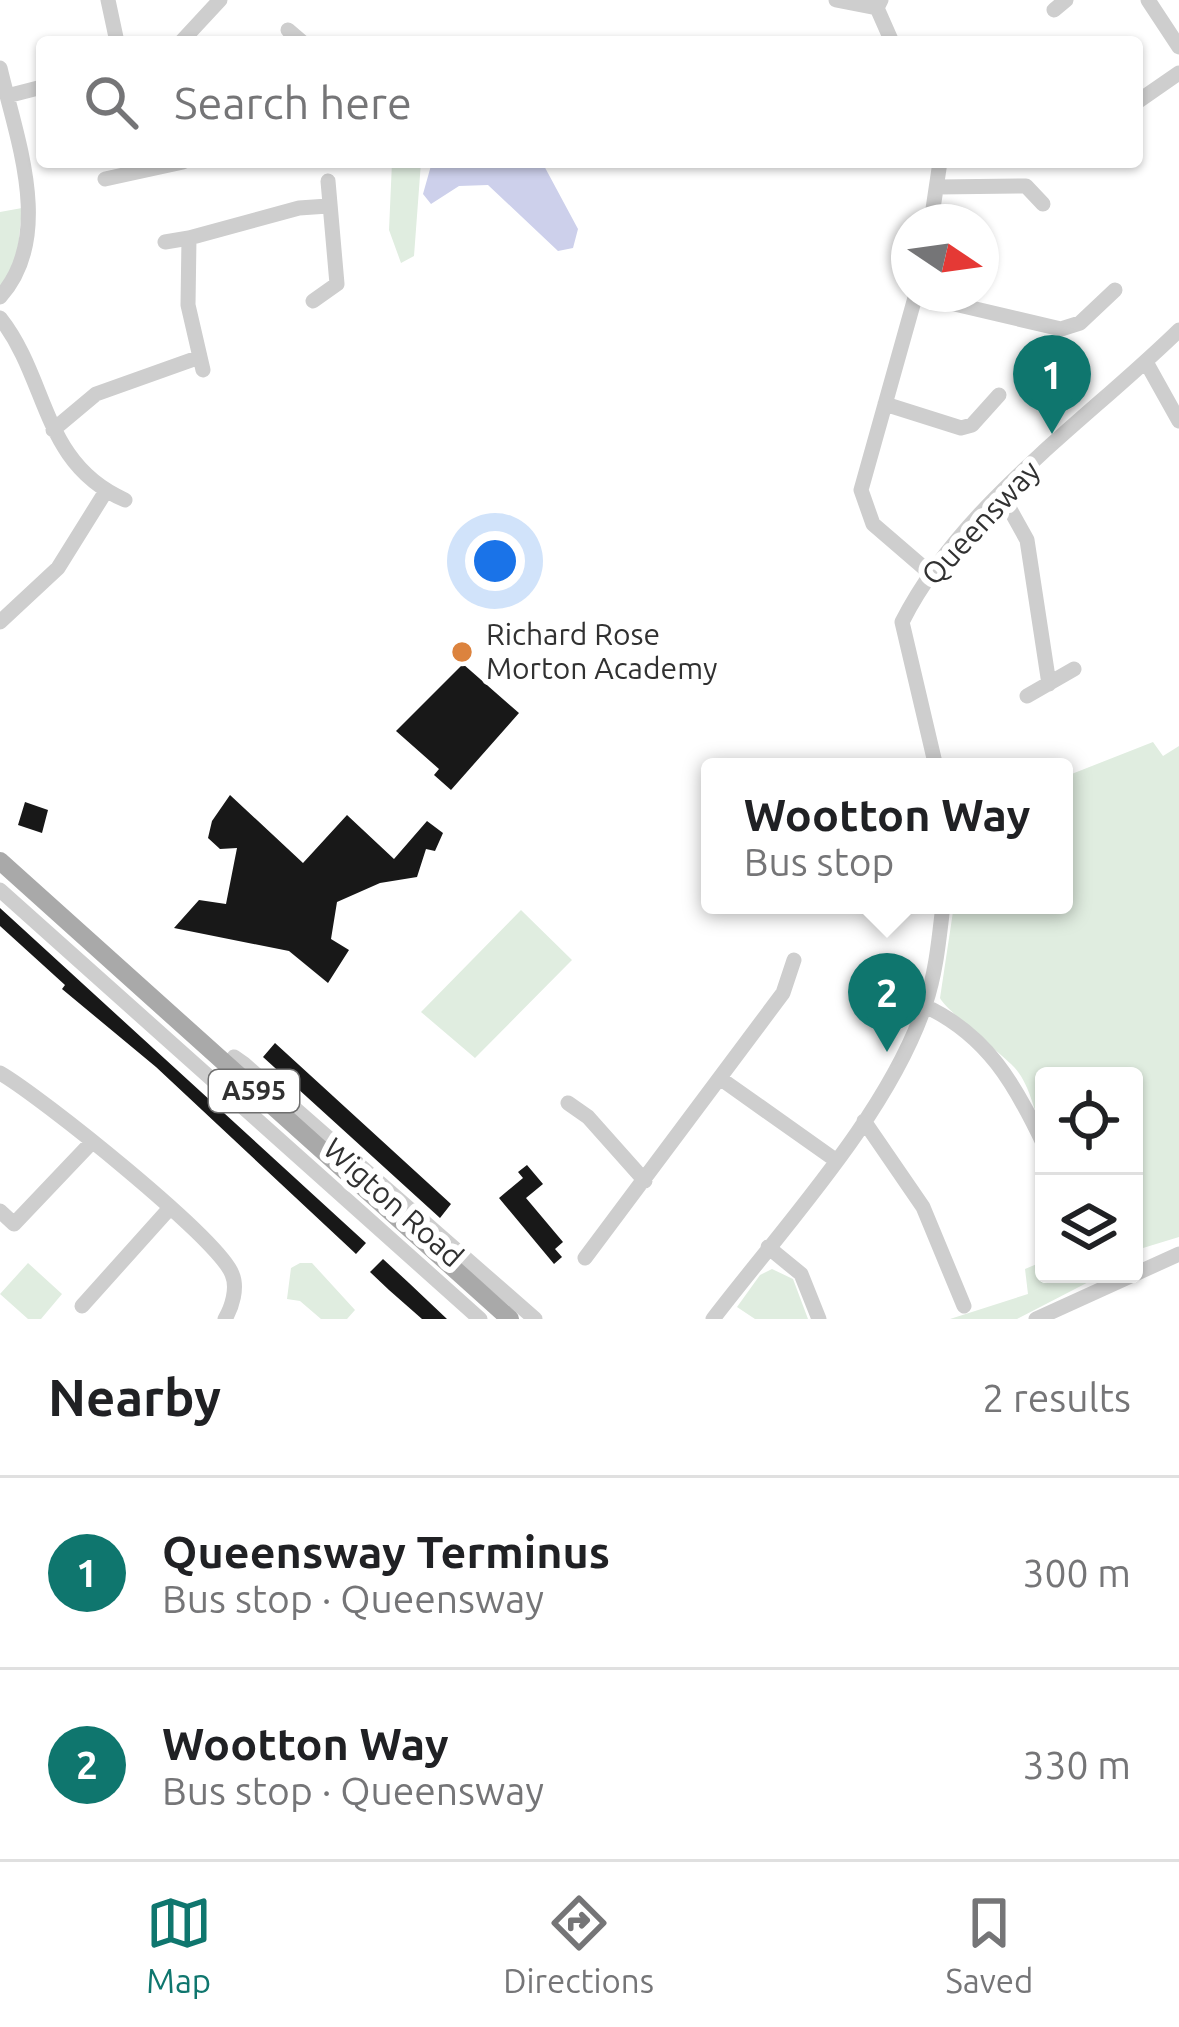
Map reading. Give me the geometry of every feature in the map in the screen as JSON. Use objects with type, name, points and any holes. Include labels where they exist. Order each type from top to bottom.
[{"type":"main road","name":"Wigton Road","points":[[0,861],[510,1319]]},
{"type":"street","points":[[108,0],[117,36]]},
{"type":"street","points":[[187,36],[220,0]]},
{"type":"street","points":[[836,0],[879,4],[890,36]]},
{"type":"street","points":[[1148,0],[1179,47]]},
{"type":"street","points":[[288,30],[295,36]]},
{"type":"street","points":[[0,68],[26,172],[28,220],[20,260],[0,297]]},
{"type":"street","points":[[1143,98],[1179,73]]},
{"type":"street","points":[[7,96],[36,89]]},
{"type":"street","points":[[105,179],[141,168]]},
{"type":"street","points":[[935,204],[940,168]]},
{"type":"street","points":[[313,302],[337,284],[328,181]]},
{"type":"street","points":[[938,187],[1026,186],[1043,204]]},
{"type":"street","points":[[165,242],[298,208],[328,206]]},
{"type":"street","points":[[53,430],[96,394],[200,364],[188,305],[189,238]]},
{"type":"street","points":[[992,312],[1060,328],[1080,322],[1115,290]]},
{"type":"street","points":[[911,312],[861,490],[874,524],[931,574]]},
{"type":"street","points":[[0,318],[31,368],[53,430],[78,468],[124,500]]},
{"type":"street","name":"Queensway","points":[[934,758],[902,622],[931,574],[1002,495],[1179,330]]},
{"type":"street","points":[[1146,362],[1179,421]]},
{"type":"street","points":[[886,404],[961,428],[972,425],[999,395]]},
{"type":"street","points":[[0,622],[58,568],[106,491]]},
{"type":"street","points":[[1002,495],[1027,540],[1049,683]]},
{"type":"street","points":[[1027,696],[1074,669]]},
{"type":"street","name":"Wigton Road","points":[[0,890],[480,1319]]},
{"type":"street","points":[[713,1319],[864,1121],[900,1064],[925,1006],[941,914]]},
{"type":"street","points":[[585,1258],[783,993],[794,960]]},
{"type":"street","points":[[925,1006],[980,1040],[1007,1076],[1035,1128]]},
{"type":"street","name":"Wigton Road","points":[[226,1066],[234,1057],[280,1094],[420,1224],[535,1319]]},
{"type":"street","points":[[0,1073],[41,1096],[169,1209],[232,1274],[233,1304],[225,1319]]},
{"type":"street","points":[[721,1078],[834,1159]]},
{"type":"street","points":[[568,1103],[588,1117],[645,1181]]},
{"type":"street","points":[[864,1121],[923,1207],[964,1306]]},
{"type":"street","points":[[0,1211],[14,1224],[92,1142]]},
{"type":"street","points":[[82,1306],[169,1209]]},
{"type":"street","points":[[768,1247],[801,1274],[819,1319]]},
{"type":"street","points":[[1036,1319],[1179,1254]]},
{"type":"green space","points":[[392,168],[421,168],[414,256],[401,263],[389,230]]},
{"type":"green space","points":[[22,208],[17,259],[0,294],[0,212]]},
{"type":"green space","points":[[1153,742],[1163,756],[1179,746],[1179,1237],[1143,1248],[1143,1067],[1035,1067],[1035,1110],[1017,1071],[940,998],[953,914],[1073,914],[1073,773]]},
{"type":"green space","points":[[521,910],[572,960],[475,1058],[421,1012]]},
{"type":"green space","points":[[28,1263],[62,1294],[41,1319],[28,1319],[0,1294]]},
{"type":"green space","points":[[312,1263],[355,1310],[347,1319],[321,1319],[300,1301],[287,1299],[291,1268]]},
{"type":"green space","points":[[1035,1265],[1035,1283],[1087,1283],[1017,1319],[950,1319],[1028,1294],[1025,1269]]},
{"type":"green space","points":[[772,1269],[793,1279],[808,1319],[755,1319],[737,1307],[760,1275]]},
{"type":"water","points":[[430,168],[545,168],[578,229],[573,248],[558,251],[488,185],[459,186],[431,204],[423,194]]},
{"type":"building","points":[[463,664],[519,713],[451,790],[434,775],[439,769],[396,731]]},
{"type":"building","points":[[230,795],[303,863],[347,815],[394,859],[427,821],[443,833],[435,851],[426,849],[417,877],[380,883],[337,902],[331,939],[349,950],[328,983],[289,951],[174,928],[199,900],[226,904],[237,848],[220,849],[208,838],[212,821]]},
{"type":"building","points":[[25,802],[48,810],[42,833],[18,825]]},
{"type":"building","points":[[0,908],[366,1243],[356,1254],[156,1067],[62,989],[65,985],[0,926]]},
{"type":"building","points":[[275,1043],[451,1204],[440,1218],[263,1057]]},
{"type":"building","points":[[527,1165],[543,1184],[526,1198],[563,1242],[555,1249],[562,1257],[554,1264],[499,1198],[523,1178],[518,1172]]},
{"type":"building","points":[[383,1259],[447,1319],[422,1319],[389,1290],[370,1272]]},
{"type":"place","name":"Queensway Terminus","points":[[1052,434]]},
{"type":"place","name":"Richard Rose Morton Academy","points":[[462,652]]},
{"type":"place","name":"Wootton Way","points":[[887,1052]]}]
